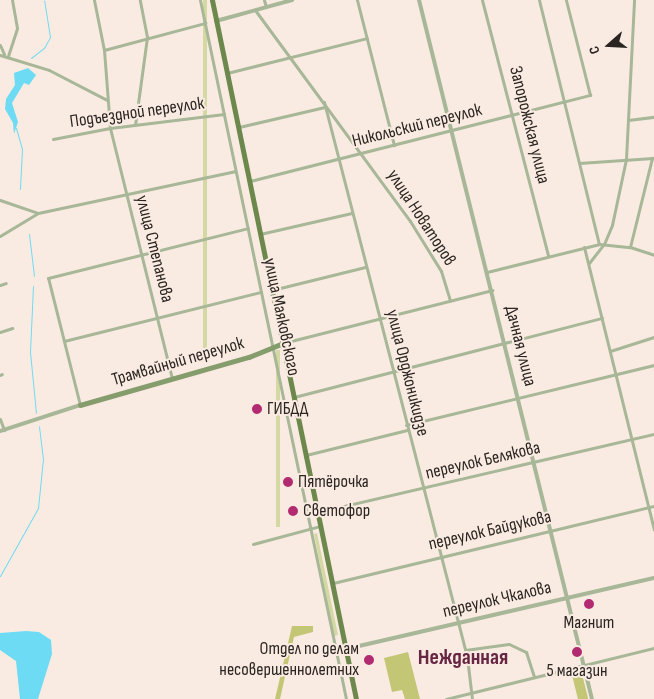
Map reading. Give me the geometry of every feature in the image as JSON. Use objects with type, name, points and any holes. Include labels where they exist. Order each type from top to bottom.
[{"type":"main road","name":"улица Маяковского","points":[[212,0],[356,699]]},
{"type":"main road","name":"Трамвайный переулок","points":[[80,405],[273,348],[283,343]]},
{"type":"street","points":[[8,56],[17,28],[12,0]]},
{"type":"street","name":"улица Степанова","points":[[94,0],[104,50],[110,128],[172,378]]},
{"type":"street","points":[[135,125],[147,38],[140,0]]},
{"type":"street","name":"улица Маяковского","points":[[200,0],[346,699]]},
{"type":"street","points":[[264,0],[266,7]]},
{"type":"street","points":[[216,21],[292,0]]},
{"type":"street","points":[[357,0],[394,146]]},
{"type":"street","name":"Дачная улица","points":[[419,0],[506,343],[566,598],[592,699]]},
{"type":"street","name":"Запорожская улица","points":[[482,0],[548,256]]},
{"type":"street","points":[[539,0],[599,244]]},
{"type":"street","name":"Никольский переулок","points":[[250,181],[590,96],[566,0]]},
{"type":"street","points":[[588,264],[604,244],[612,225],[626,159],[634,0]]},
{"type":"street","name":"улица Орджоникидзе","points":[[255,10],[362,154]]},
{"type":"street","points":[[104,50],[205,23]]},
{"type":"street","points":[[226,74],[367,38]]},
{"type":"street","points":[[0,45],[2,55],[49,70],[107,100]]},
{"type":"street","name":"улица Орджоникидзе","points":[[324,102],[439,557],[465,650],[472,699]]},
{"type":"street","points":[[239,128],[325,107]]},
{"type":"street","name":"Подъездной переулок","points":[[54,139],[110,128],[224,114]]},
{"type":"street","points":[[628,120],[654,116]]},
{"type":"street","name":"улица Новаторов","points":[[362,154],[410,221],[441,271],[450,300]]},
{"type":"street","points":[[579,163],[653,158],[630,247]]},
{"type":"street","points":[[0,236],[38,213],[235,171]]},
{"type":"street","points":[[0,200],[38,213]]},
{"type":"street","points":[[260,234],[352,213]]},
{"type":"street","points":[[0,419],[2,431],[80,405],[48,278],[248,228]]},
{"type":"street","points":[[488,272],[599,244],[630,247],[654,255]]},
{"type":"street","points":[[584,247],[654,530]]},
{"type":"street","points":[[272,290],[365,266]]},
{"type":"street","points":[[0,285],[6,283]]},
{"type":"street","points":[[283,343],[492,290]]},
{"type":"street","points":[[64,341],[156,316],[261,292]]},
{"type":"street","points":[[294,397],[602,318]]},
{"type":"street","points":[[0,332],[12,328]]},
{"type":"street","points":[[610,352],[654,337]]},
{"type":"street","points":[[406,425],[654,365]]},
{"type":"street","points":[[305,455],[407,430]]},
{"type":"street","name":"переулок Белякова","points":[[317,513],[422,490],[654,434]]},
{"type":"street","name":"переулок Байдукова","points":[[332,583],[654,506]]},
{"type":"street","points":[[253,544],[320,526]]},
{"type":"street","name":"переулок Чкалова","points":[[346,649],[654,578]]},
{"type":"street","points":[[465,650],[509,644],[526,652],[534,677]]},
{"type":"street","points":[[446,699],[654,648]]},
{"type":"green space","points":[[203,0],[207,0],[207,348],[203,348]]},
{"type":"green space","points":[[276,350],[280,350],[280,527],[276,527]]},
{"type":"green space","points":[[317,533],[338,635],[334,636],[314,534]]},
{"type":"green space","points":[[292,626],[313,626],[313,632],[294,637],[280,699],[275,699]]},
{"type":"green space","points":[[408,652],[420,699],[405,699],[402,690],[392,692],[384,658]]},
{"type":"green space","points":[[581,670],[588,699],[578,699],[571,672]]},
{"type":"water","points":[[28,68],[36,75],[29,85],[24,83],[12,103],[18,122],[14,134],[13,123],[5,109],[6,99],[15,85],[14,73]]},
{"type":"water","points":[[39,632],[51,640],[52,654],[38,699],[20,699],[16,661],[0,650],[0,633]]},
{"type":"waterway","points":[[31,58],[44,48],[50,37],[44,0]]},
{"type":"waterway","points":[[16,128],[22,149],[20,189]]},
{"type":"waterway","points":[[29,234],[34,276]]},
{"type":"waterway","points":[[33,286],[30,352],[36,413]]},
{"type":"waterway","points":[[0,576],[38,508],[43,459],[39,426]]},
{"type":"place","name":"ГИБДД","points":[[257,409]]},
{"type":"place","name":"Пятёрочка","points":[[288,482]]},
{"type":"place","name":"Светофор","points":[[293,511]]},
{"type":"place","name":"Магнит","points":[[589,604]]},
{"type":"place","name":"5 магазин","points":[[577,652]]},
{"type":"place","name":"Отдел по делам несовершеннолетних","points":[[369,660]]},
{"type":"district","name":"Нежданная","points":[[463,658]]}]
